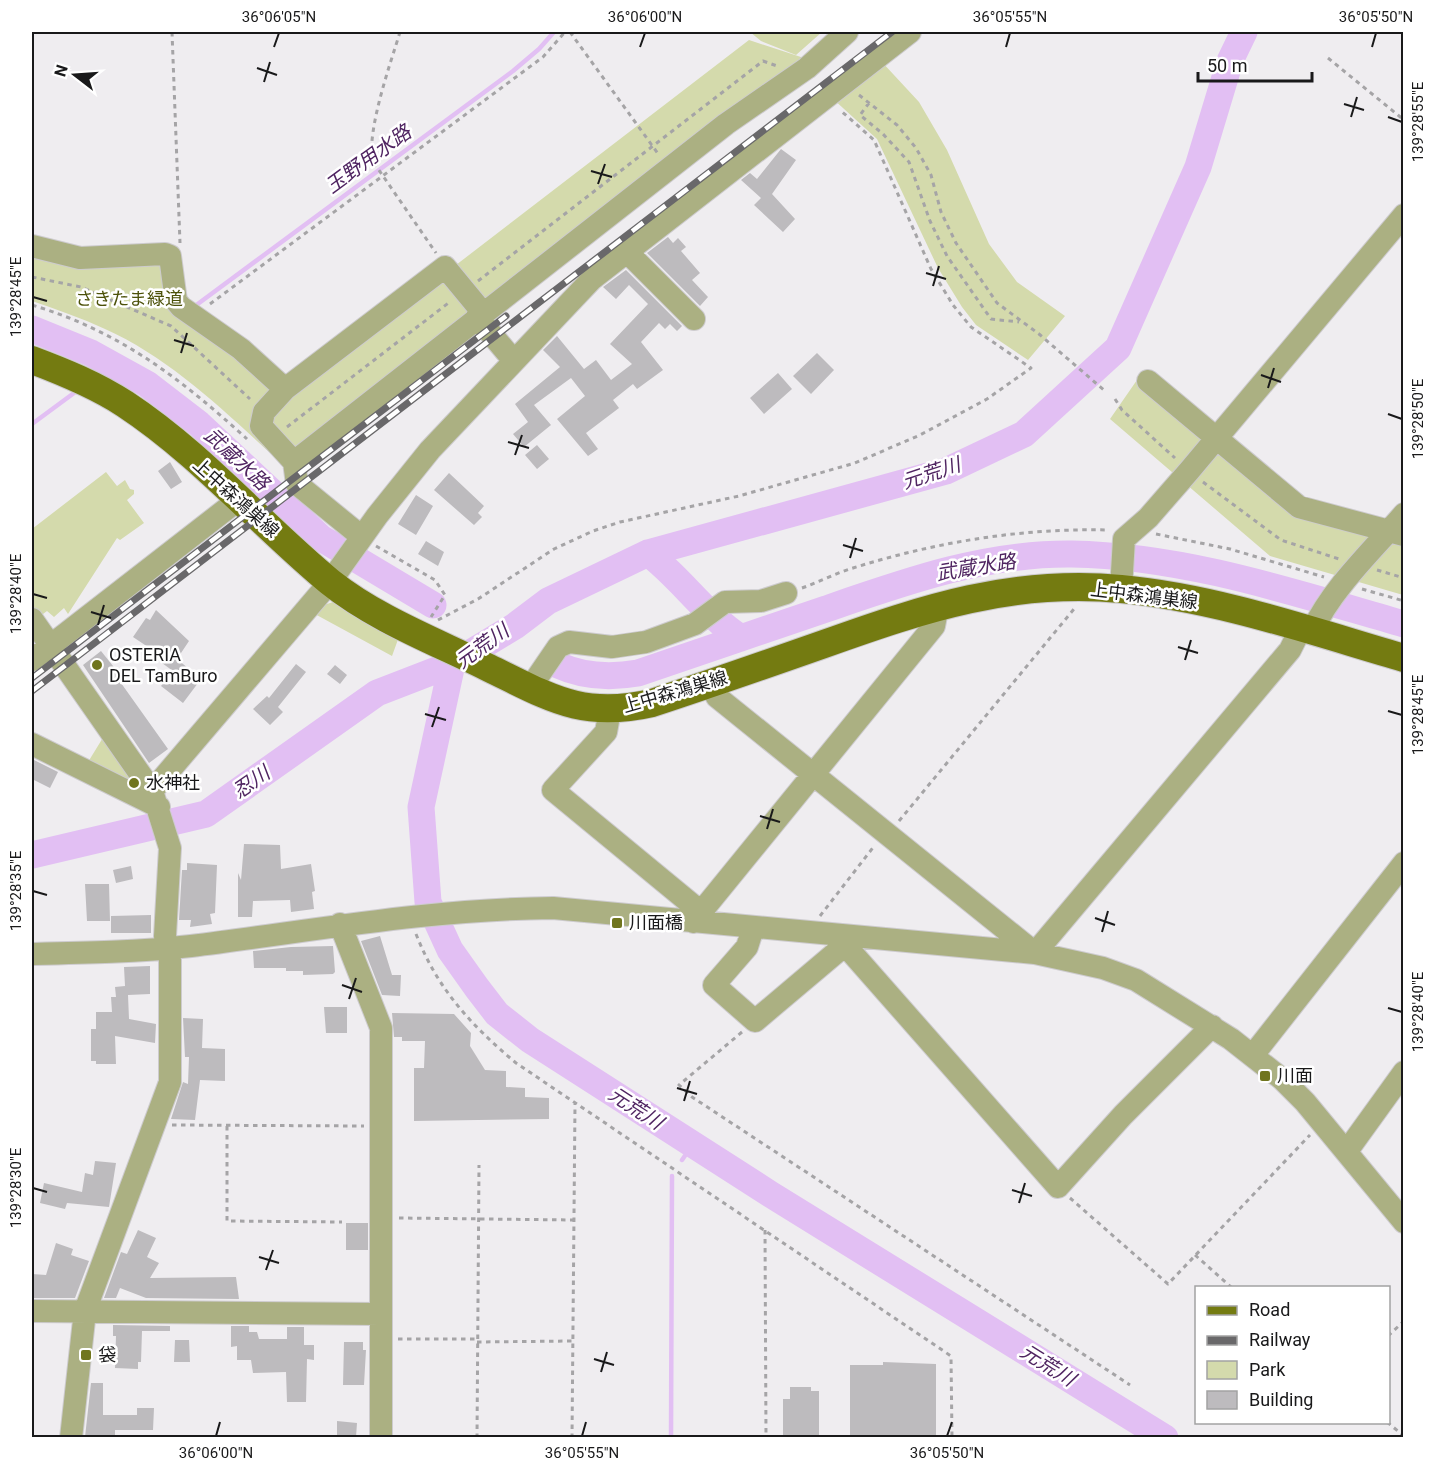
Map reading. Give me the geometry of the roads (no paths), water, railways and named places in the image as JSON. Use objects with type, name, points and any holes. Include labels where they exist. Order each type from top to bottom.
[{"type":"main road","name":"上中森鴻巣線","points":[[32,360],[68,373],[123,402],[164,433],[238,500],[335,576],[360,602],[524,685],[580,707],[610,710],[652,703],[938,605],[1018,590],[1084,588],[1121,580],[1217,606],[1310,626],[1404,658]]},
{"type":"street","points":[[294,462],[668,168],[726,124],[807,68],[848,32]]},
{"type":"street","points":[[155,799],[335,576],[359,541],[430,450],[592,279],[910,32]]},
{"type":"street","points":[[1121,580],[1121,534],[1148,518],[1190,471],[1404,215]]},
{"type":"street","points":[[32,246],[80,258],[165,254],[170,256],[176,301],[241,349],[285,389]]},
{"type":"street","points":[[626,251],[694,319]]},
{"type":"street","points":[[359,541],[297,484],[294,462],[261,422],[264,412],[285,389],[445,267],[514,361]]},
{"type":"street","points":[[1148,381],[1299,507],[1399,527]]},
{"type":"street","points":[[32,660],[238,500]]},
{"type":"street","points":[[1035,954],[1342,586],[1399,527]]},
{"type":"street","points":[[524,685],[558,647],[569,642],[612,646],[646,642],[695,624],[724,602],[760,601],[786,593]]},
{"type":"street","points":[[697,917],[934,626],[938,605]]},
{"type":"street","points":[[32,619],[155,799],[170,848],[165,936],[168,948],[170,1082],[156,1125],[85,1311],[71,1437]]},
{"type":"street","points":[[710,684],[717,697],[1035,954]]},
{"type":"street","points":[[610,710],[606,732],[554,790],[697,917]]},
{"type":"street","points":[[32,744],[155,799]]},
{"type":"street","points":[[1253,1055],[1404,863]]},
{"type":"street","points":[[32,954],[168,948],[340,924],[476,911],[553,908],[697,917],[753,928],[811,933],[846,941],[1035,954],[1103,968],[1136,980],[1212,1026],[1253,1055],[1282,1079],[1323,1122],[1404,1222]]},
{"type":"street","points":[[340,924],[381,1028],[381,1437]]},
{"type":"street","points":[[753,928],[747,947],[714,985],[755,1022],[846,941]]},
{"type":"street","points":[[846,941],[1058,1187],[1123,1115],[1212,1026]]},
{"type":"street","points":[[1347,1151],[1404,1072]]},
{"type":"street","points":[[32,1311],[381,1314]]},
{"type":"waterway","name":"玉野用水路","points":[[195,306],[513,71],[539,49],[554,32]]},
{"type":"waterway","name":"元荒川","points":[[32,855],[206,814],[377,693],[452,664],[515,626],[548,601],[648,553],[946,471],[1024,434],[1118,348],[1198,167],[1230,61],[1244,32]]},
{"type":"waterway","name":"武蔵水路","points":[[32,329],[91,353],[147,384],[199,424],[321,538],[433,605]]},
{"type":"waterway","name":"玉野用水路","points":[[32,424],[74,393]]},
{"type":"waterway","points":[[648,553],[716,619],[741,638]]},
{"type":"waterway","name":"武蔵水路","points":[[558,665],[578,672],[597,675],[617,676],[638,673],[917,579],[978,564],[1040,555],[1115,556],[1157,561],[1240,578],[1404,624]]},
{"type":"waterway","name":"元荒川","points":[[452,664],[421,807],[428,902],[450,950],[497,1014],[530,1040],[770,1194],[1165,1438]]},
{"type":"waterway","points":[[682,1160],[693,1144]]},
{"type":"waterway","points":[[671,1438],[672,1176]]},
{"type":"railway","points":[[32,691],[892,32]]},
{"type":"railway","points":[[32,678],[506,316]]},
{"type":"place","name":"OSTERIA DEL TamBuro","points":[[97,665]]},
{"type":"place","name":"水神社","points":[[134,783]]},
{"type":"place","name":"川面橋","points":[[617,923]]},
{"type":"place","name":"川面","points":[[1265,1076]]},
{"type":"place","name":"袋","points":[[86,1355]]},
{"type":"park label","name":"さきたま緑道","points":[[129,299]]},
{"type":"water label","name":"忍川","points":[[251,782]]}]
